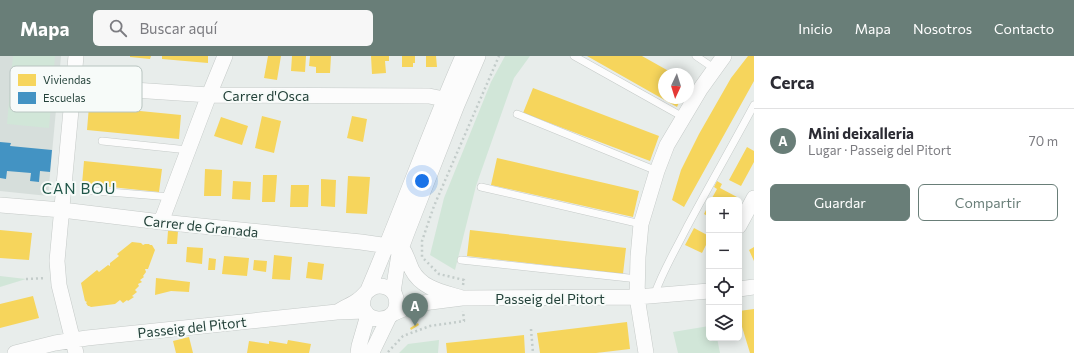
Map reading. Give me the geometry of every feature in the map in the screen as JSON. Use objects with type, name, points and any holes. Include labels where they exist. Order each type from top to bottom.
[{"type":"street","points":[[75,66],[76,56]]},
{"type":"street","points":[[162,222],[188,150],[225,56]]},
{"type":"street","points":[[391,316],[378,320],[373,318],[366,313],[363,302],[367,292],[394,246],[408,230],[451,102],[463,56]]},
{"type":"street","points":[[451,102],[478,56]]},
{"type":"street","points":[[646,353],[637,297],[638,256],[641,224],[657,170],[667,145],[683,117],[724,56]]},
{"type":"street","name":"Carrer d'Osca","points":[[142,91],[209,95],[429,96],[451,102]]},
{"type":"street","points":[[71,112],[58,260],[58,277],[74,347]]},
{"type":"street","points":[[742,220],[754,198]]},
{"type":"street","name":"Carrer de Granada","points":[[0,205],[62,210],[394,246]]},
{"type":"street","points":[[394,246],[406,253],[410,266],[419,280],[434,289],[462,297]]},
{"type":"street","points":[[372,353],[397,305],[394,294],[396,270],[394,246]]},
{"type":"street","points":[[367,292],[373,287],[384,286],[389,288],[394,294],[462,297]]},
{"type":"street","points":[[742,289],[754,287]]},
{"type":"street","name":"Passeig del Pitort","points":[[391,316],[415,304],[462,297],[637,297],[706,289]]},
{"type":"street","name":"Passeig del Pitort","points":[[15,353],[55,343],[74,347],[87,338],[337,312],[357,301],[367,292]]},
{"type":"street","points":[[337,312],[366,313]]},
{"type":"street","points":[[358,353],[366,313]]},
{"type":"lane","points":[[574,56],[683,117]]},
{"type":"lane","points":[[696,56],[714,69]]},
{"type":"lane","points":[[654,296],[672,256],[710,183],[754,105]]},
{"type":"lane","points":[[517,114],[657,170]]},
{"type":"lane","points":[[102,141],[188,150]]},
{"type":"lane","points":[[481,187],[641,224]]},
{"type":"lane","points":[[84,190],[171,197]]},
{"type":"lane","points":[[461,260],[638,279]]},
{"type":"path","points":[[387,353],[403,336],[430,326],[464,321],[462,297],[464,280],[439,274],[422,257],[422,241],[434,206],[499,56]]},
{"type":"path","points":[[26,280],[58,277]]},
{"type":"path","points":[[531,329],[533,353]]},
{"type":"shaded area","points":[[0,56],[61,56],[60,66],[10,66],[10,112],[56,112],[48,196],[0,191]]},
{"type":"green space","points":[[13,56],[55,56],[54,66],[12,66]]},
{"type":"green space","points":[[505,56],[530,56],[514,78],[476,186],[455,270],[430,255],[444,198],[491,82]]},
{"type":"green space","points":[[10,90],[10,112],[50,112],[49,128],[7,124]]},
{"type":"green space","points":[[0,276],[26,279],[0,287]]},
{"type":"green space","points":[[706,326],[706,341],[718,341],[720,353],[678,353],[673,332]]},
{"type":"green space","points":[[439,340],[438,353],[399,353],[408,344]]},
{"type":"building: Viviendas","points":[[130,56],[151,56],[150,59]]},
{"type":"building: Viviendas","points":[[162,56],[208,56],[208,63],[162,59]]},
{"type":"building: Viviendas","points":[[268,56],[281,56],[277,80],[264,78]]},
{"type":"building: Viviendas","points":[[292,56],[306,56],[305,72],[291,71]]},
{"type":"building: Viviendas","points":[[310,56],[331,56],[330,73],[316,73],[316,67],[309,66]]},
{"type":"building: Viviendas","points":[[371,56],[389,56],[389,61],[385,61],[386,73],[372,74]]},
{"type":"building: Viviendas","points":[[402,56],[415,56],[415,63],[413,63],[413,67],[402,67]]},
{"type":"building: Viviendas","points":[[426,56],[436,56],[437,67],[426,67]]},
{"type":"building: Viviendas","points":[[587,56],[642,56],[663,68],[658,68],[658,96]]},
{"type":"building: Viviendas","points":[[748,56],[754,56],[754,81],[684,207],[672,200],[681,170],[699,134],[731,78]]},
{"type":"building: Viviendas","points":[[533,88],[659,136],[650,161],[523,113]]},
{"type":"building: Viviendas","points":[[142,111],[181,115],[179,139],[87,130],[88,112]]},
{"type":"building: Viviendas","points":[[262,116],[281,121],[274,153],[255,148]]},
{"type":"building: Viviendas","points":[[352,116],[367,119],[363,142],[347,138]]},
{"type":"building: Viviendas","points":[[221,117],[248,126],[242,145],[214,136]]},
{"type":"building: Viviendas","points":[[747,147],[754,151],[754,162],[741,186],[729,180]]},
{"type":"building: Viviendas","points":[[497,158],[639,191],[633,217],[491,185]]},
{"type":"building: Viviendas","points":[[84,161],[162,169],[159,192],[82,184]]},
{"type":"building: Viviendas","points":[[205,169],[222,170],[221,196],[204,196]]},
{"type":"building: Viviendas","points":[[263,175],[277,175],[275,202],[262,202]]},
{"type":"building: Viviendas","points":[[348,176],[370,177],[367,214],[346,213]]},
{"type":"building: Viviendas","points":[[321,179],[336,180],[335,207],[321,206]]},
{"type":"building: Viviendas","points":[[233,181],[251,182],[250,200],[232,199]]},
{"type":"building: Viviendas","points":[[717,181],[722,184],[720,188],[737,197],[713,197],[717,189],[714,187]]},
{"type":"building: Viviendas","points":[[291,185],[309,185],[308,207],[290,207]]},
{"type":"building: Viviendas","points":[[694,228],[706,234],[706,245],[702,253],[685,245]]},
{"type":"building: Viviendas","points":[[0,230],[32,233],[29,260],[0,258]]},
{"type":"building: Viviendas","points":[[470,230],[626,248],[623,274],[467,256]]},
{"type":"building: Viviendas","points":[[168,231],[178,231],[177,244],[167,244]]},
{"type":"building: Viviendas","points":[[132,242],[141,243],[143,245],[152,245],[155,250],[148,269],[145,269],[146,272],[143,276],[144,277],[140,280],[142,282],[138,284],[139,286],[135,290],[137,292],[132,296],[134,297],[123,303],[120,300],[115,304],[91,307],[88,306],[86,303],[87,302],[85,301],[81,283],[97,270],[99,272],[108,265],[110,266],[110,263],[119,256],[117,254]]},
{"type":"building: Viviendas","points":[[187,247],[203,248],[202,264],[186,262]]},
{"type":"building: Viviendas","points":[[754,247],[754,261],[749,250]]},
{"type":"building: Viviendas","points":[[274,255],[292,257],[290,280],[272,279]]},
{"type":"building: Viviendas","points":[[224,256],[249,258],[247,276],[222,274]]},
{"type":"building: Viviendas","points":[[209,258],[216,259],[215,270],[208,270]]},
{"type":"building: Viviendas","points":[[254,260],[267,261],[266,272],[253,270]]},
{"type":"building: Viviendas","points":[[308,262],[324,264],[322,280],[306,278]]},
{"type":"building: Viviendas","points":[[156,278],[190,282],[189,292],[171,291],[155,295]]},
{"type":"building: Viviendas","points":[[33,296],[39,318],[0,328],[0,304]]},
{"type":"building: Viviendas","points":[[754,309],[754,353],[750,353],[742,327],[742,311]]},
{"type":"building: Viviendas","points":[[627,322],[630,349],[596,353],[540,353],[537,333]]},
{"type":"building: Viviendas","points":[[418,323],[419,325],[411,330],[410,328]]},
{"type":"building: Viviendas","points":[[524,335],[525,353],[447,353],[446,343]]},
{"type":"building: Viviendas","points":[[189,337],[193,353],[176,353],[173,341]]},
{"type":"building: Viviendas","points":[[288,340],[311,344],[309,353],[247,353],[249,341],[269,344],[269,341],[287,344]]},
{"type":"building: Escuelas","points":[[0,142],[11,143],[10,146],[52,150],[50,172],[40,171],[39,182],[30,181],[31,173],[7,171],[6,179],[0,178]]},
{"type":"place","name":"Mini deixalleria","points":[[415,326]]},
{"type":"district","name":"CAN BOU","points":[[79,188]]}]
